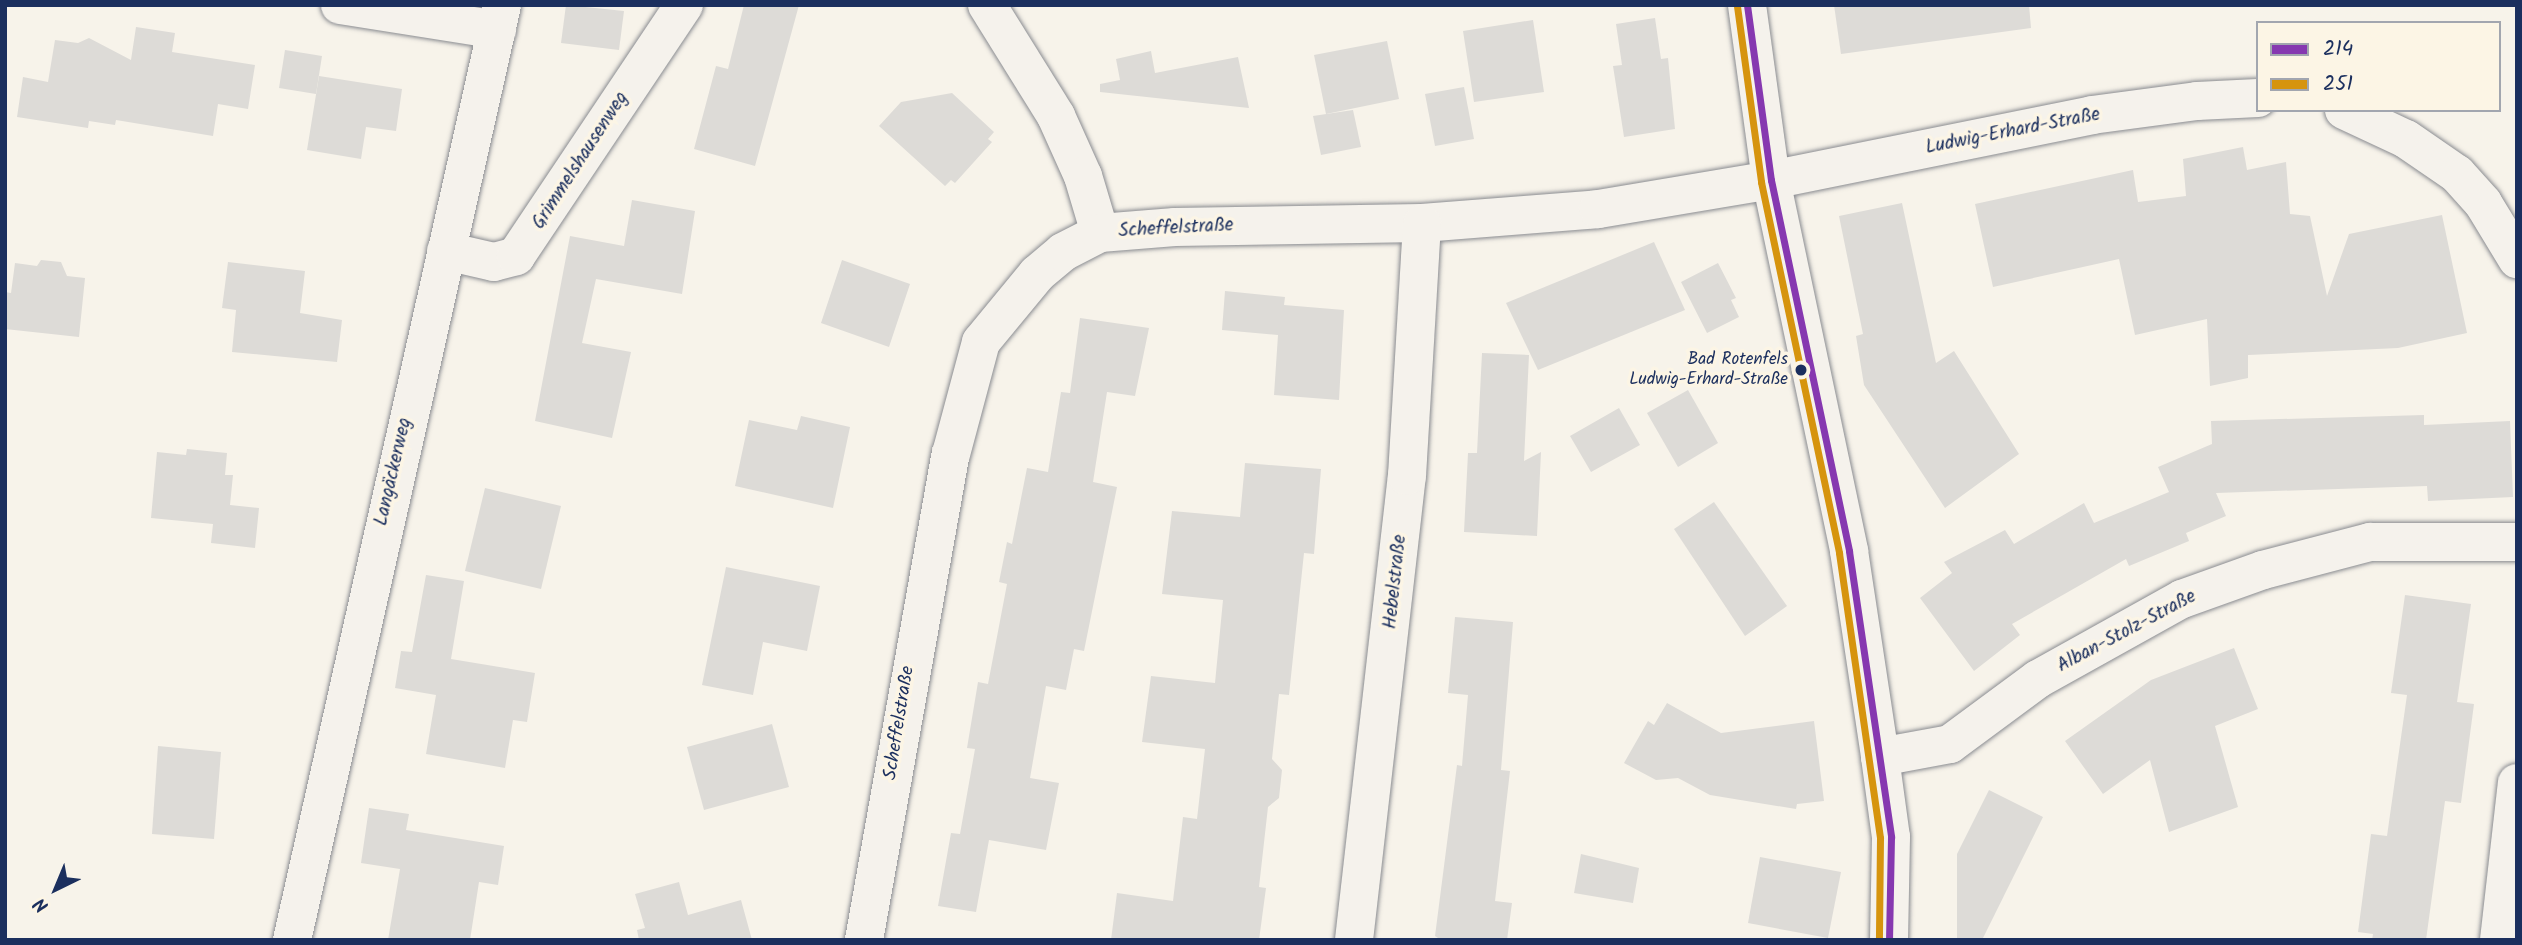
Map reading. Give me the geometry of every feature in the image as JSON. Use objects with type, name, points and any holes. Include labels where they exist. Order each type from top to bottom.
[{"type":"street","points":[[340,5],[499,18]]},
{"type":"street","name":"Grimmelshausenweg","points":[[446,251],[494,262],[516,256],[684,5]]},
{"type":"street","points":[[987,5],[1056,116],[1083,176],[1100,233]]},
{"type":"street","points":[[1747,5],[1771,180],[1849,551],[1891,837],[1889,940]]},
{"type":"street","name":"Langäckerweg","points":[[292,940],[499,18]]},
{"type":"street","name":"Ludwig-Erhard-Straße","points":[[1771,180],[2092,115],[2197,101],[2256,99]]},
{"type":"street","points":[[2348,112],[2406,139],[2457,174],[2483,202],[2517,260]]},
{"type":"street","name":"Scheffelstraße","points":[[864,940],[948,467],[981,342],[1037,274],[1063,252],[1100,233],[1175,227],[1422,223],[1598,209],[1771,180]]},
{"type":"street","name":"Hebelstraße","points":[[1354,940],[1407,476],[1422,223]]},
{"type":"street","name":"Alban-Stolz-Straße","points":[[1880,757],[1950,744],[2038,679],[2170,605],[2263,570],[2370,542],[2517,542]]},
{"type":"street","points":[[2499,940],[2517,783]]},
{"type":"building","points":[[566,5],[624,11],[619,50],[561,43]]},
{"type":"building","points":[[744,5],[799,5],[755,166],[694,149],[716,66],[728,69]]},
{"type":"building","points":[[1834,5],[2029,5],[2031,28],[1841,54]]},
{"type":"building","points":[[1655,18],[1661,59],[1668,58],[1675,129],[1624,137],[1613,66],[1622,65],[1616,24]]},
{"type":"building","points":[[1533,20],[1544,92],[1474,102],[1463,31]]},
{"type":"building","points":[[136,27],[175,33],[172,52],[255,65],[248,109],[218,104],[213,136],[116,120],[115,125],[89,121],[88,128],[17,117],[23,77],[48,82],[55,40],[78,43],[89,38],[131,60]]},
{"type":"building","points":[[1387,41],[1399,99],[1326,114],[1314,55]]},
{"type":"building","points":[[285,50],[322,56],[316,94],[279,88]]},
{"type":"building","points":[[1151,51],[1155,73],[1238,57],[1249,108],[1100,92],[1100,84],[1120,80],[1116,59]]},
{"type":"building","points":[[319,76],[402,89],[396,131],[366,127],[361,159],[307,150]]},
{"type":"building","points":[[1464,87],[1474,139],[1435,146],[1425,94]]},
{"type":"building","points":[[952,93],[994,132],[988,139],[992,142],[955,183],[951,180],[945,186],[879,126],[901,102]]},
{"type":"building","points":[[1353,110],[1361,147],[1321,155],[1313,116]]},
{"type":"building","points":[[2243,147],[2247,170],[2286,162],[2290,214],[2310,216],[2327,296],[2349,234],[2442,215],[2467,333],[2398,348],[2248,355],[2248,378],[2210,386],[2207,319],[2135,335],[2119,259],[1993,287],[1975,204],[2133,170],[2138,202],[2186,196],[2183,159]]},
{"type":"building","points":[[632,200],[695,211],[682,294],[596,279],[582,343],[631,352],[612,438],[535,421],[570,236],[624,246]]},
{"type":"building","points":[[1902,203],[1936,363],[1954,351],[2019,454],[1945,508],[1864,385],[1856,336],[1863,334],[1839,216]]},
{"type":"building","points":[[1654,242],[1685,310],[1538,370],[1506,303]]},
{"type":"building","points":[[41,260],[61,262],[67,276],[85,278],[79,337],[5,329],[5,292],[11,293],[15,263],[37,266]]},
{"type":"building","points":[[842,260],[910,284],[889,347],[821,323]]},
{"type":"building","points":[[228,262],[305,271],[300,313],[342,320],[337,362],[232,352],[236,310],[222,308]]},
{"type":"building","points":[[1718,263],[1736,298],[1731,300],[1739,317],[1707,333],[1681,282]]},
{"type":"building","points":[[1225,291],[1285,297],[1284,305],[1344,310],[1339,400],[1274,395],[1278,335],[1222,330]]},
{"type":"building","points":[[1080,318],[1149,328],[1135,396],[1107,392],[1093,482],[1117,487],[1084,651],[1074,649],[1066,690],[1046,686],[1030,778],[1059,783],[1046,850],[989,840],[976,912],[938,906],[951,833],[960,834],[975,749],[967,748],[978,682],[988,684],[1007,584],[999,582],[1007,542],[1012,544],[1027,468],[1048,472],[1061,392],[1070,393]]},
{"type":"building","points":[[1482,353],[1529,355],[1524,461],[1541,452],[1537,536],[1464,532],[1468,453],[1477,453]]},
{"type":"building","points":[[1688,390],[1718,443],[1678,467],[1647,413]]},
{"type":"building","points":[[1619,408],[1640,445],[1591,472],[1570,436]]},
{"type":"building","points":[[2424,415],[2424,425],[2510,421],[2513,497],[2428,501],[2427,486],[2216,493],[2226,516],[2186,533],[2189,541],[2129,566],[2126,559],[2012,624],[2020,635],[1974,671],[1920,598],[1952,573],[1944,562],[2005,530],[2014,544],[2084,503],[2094,523],[2169,492],[2158,467],[2212,444],[2211,421]]},
{"type":"building","points":[[801,416],[850,427],[833,508],[735,486],[749,420],[797,430]]},
{"type":"building","points":[[187,449],[227,453],[225,475],[233,475],[230,505],[259,508],[255,548],[211,543],[213,524],[151,518],[157,452],[186,455]]},
{"type":"building","points":[[1245,463],[1321,469],[1314,554],[1304,553],[1289,695],[1279,694],[1272,759],[1282,770],[1279,798],[1268,807],[1259,887],[1266,888],[1259,940],[1111,940],[1117,893],[1173,901],[1183,817],[1197,819],[1205,749],[1142,742],[1151,676],[1215,683],[1223,600],[1162,594],[1172,511],[1240,517]]},
{"type":"building","points":[[485,488],[561,506],[541,589],[465,571]]},
{"type":"building","points":[[1714,502],[1787,606],[1745,636],[1674,529]]},
{"type":"building","points":[[726,567],[820,586],[807,651],[763,642],[753,695],[702,685]]},
{"type":"building","points":[[426,575],[464,581],[451,659],[535,673],[527,722],[513,720],[505,768],[426,754],[436,695],[395,688],[401,651],[412,652]]},
{"type":"building","points":[[2405,595],[2471,604],[2457,702],[2474,704],[2461,803],[2445,801],[2426,940],[2372,940],[2373,934],[2358,932],[2371,834],[2387,836],[2407,695],[2391,693]]},
{"type":"building","points":[[1455,617],[1513,622],[1501,770],[1510,771],[1495,901],[1512,903],[1507,940],[1441,940],[1435,936],[1457,765],[1462,766],[1468,695],[1448,693]]},
{"type":"building","points":[[2234,648],[2258,709],[2215,726],[2238,807],[2169,832],[2150,760],[2103,794],[2065,741],[2151,680]]},
{"type":"building","points":[[1667,703],[1721,733],[1814,721],[1824,801],[1797,804],[1796,809],[1710,795],[1678,778],[1656,780],[1624,763],[1648,721],[1654,725]]},
{"type":"building","points":[[772,724],[789,787],[704,810],[687,747]]},
{"type":"building","points":[[158,746],[221,752],[214,839],[152,834]]},
{"type":"building","points":[[1989,790],[2043,817],[1982,940],[1957,940],[1957,854]]},
{"type":"building","points":[[369,808],[409,814],[406,830],[504,846],[498,885],[479,882],[470,940],[388,940],[400,869],[361,863]]},
{"type":"building","points":[[1581,854],[1639,868],[1633,903],[1574,893]]},
{"type":"building","points":[[1760,857],[1841,872],[1828,938],[1748,923]]},
{"type":"building","points":[[679,882],[688,915],[741,900],[752,940],[639,940],[637,930],[645,928],[635,894]]},
{"type":"transit line","name":"214","points":[[1747,5],[1771,180],[1849,551],[1891,837],[1889,940]]},
{"type":"transit line","name":"251","points":[[1737,6],[1761,182],[1839,553],[1880,838],[1879,940]]},
{"type":"place","name":"Bad Rotenfels Ludwig-Erhard-Straße","points":[[1801,370]]}]
